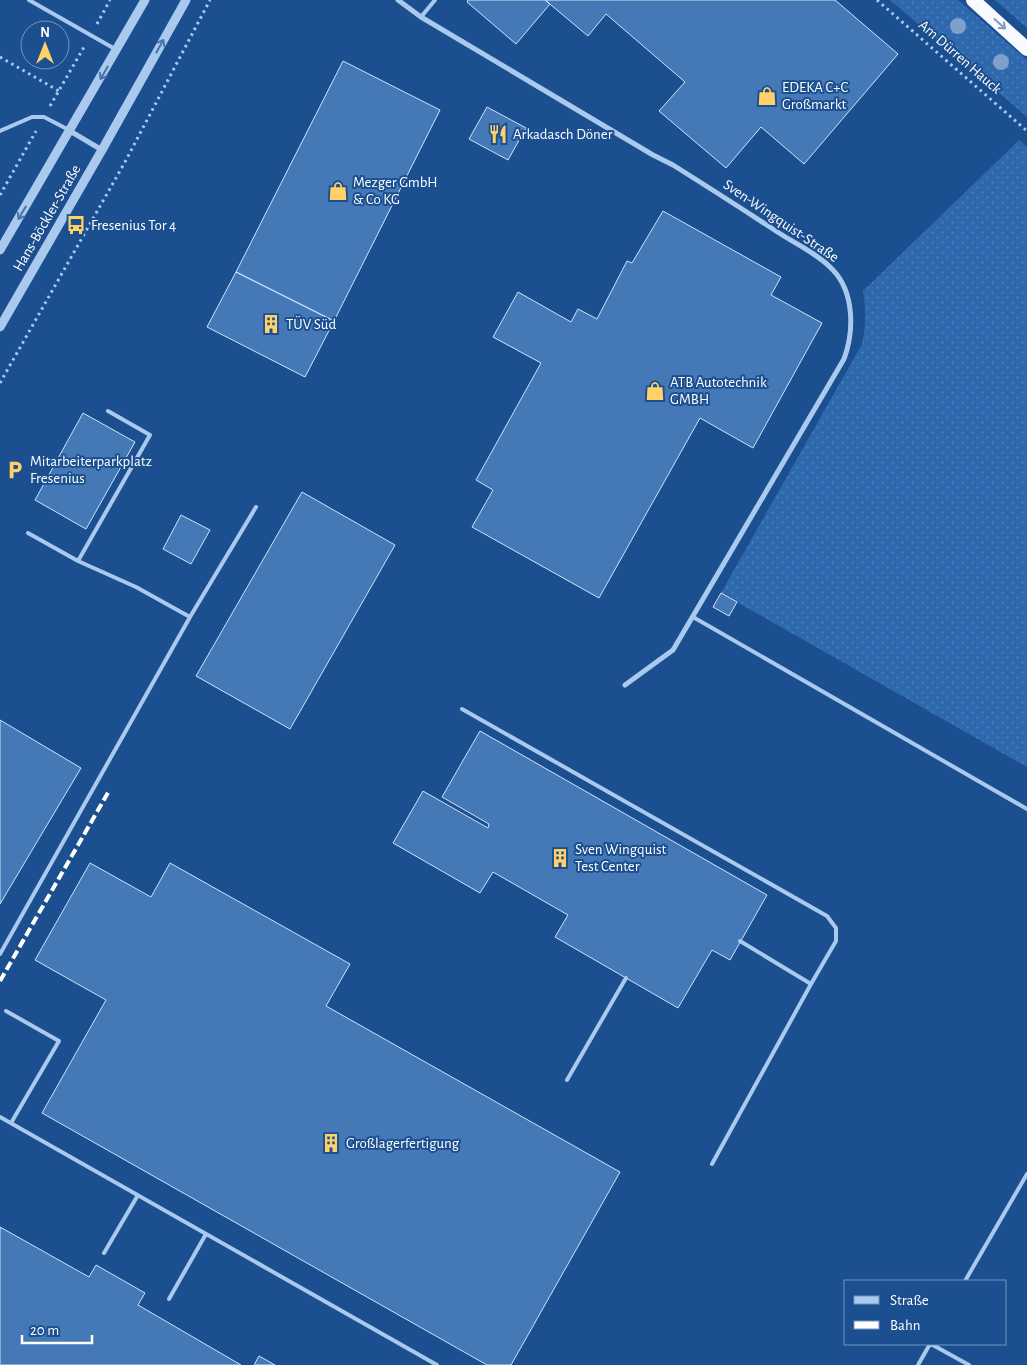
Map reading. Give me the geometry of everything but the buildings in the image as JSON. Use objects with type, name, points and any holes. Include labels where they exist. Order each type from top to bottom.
[{"type":"highway","points":[[973,0],[1027,49]]},
{"type":"street","name":"Hans-Böckler-Straße","points":[[0,250],[145,0]]},
{"type":"street","name":"Hans-Böckler-Straße","points":[[0,327],[186,0]]},
{"type":"street","name":"Sven-Wingquist-Straße","points":[[398,0],[421,17],[653,155],[673,165],[786,237],[833,270],[843,286],[849,302],[851,322],[850,343],[844,359],[673,650],[625,685]]},
{"type":"street","points":[[70,131],[102,150]]},
{"type":"lane","points":[[28,0],[117,50]]},
{"type":"lane","points":[[421,17],[435,0]]},
{"type":"lane","points":[[0,131],[32,117],[44,117],[70,131]]},
{"type":"lane","points":[[78,561],[150,435],[108,411]]},
{"type":"lane","points":[[0,954],[190,617],[256,507]]},
{"type":"lane","points":[[28,533],[78,561],[136,587],[190,617]]},
{"type":"lane","points":[[692,617],[1027,809]]},
{"type":"lane","points":[[462,708],[827,916],[836,928],[836,941],[712,1164]]},
{"type":"lane","points":[[740,941],[811,984]]},
{"type":"lane","points":[[567,1080],[626,978]]},
{"type":"lane","points":[[6,1011],[59,1041],[11,1123]]},
{"type":"lane","points":[[0,1117],[428,1363],[437,1365]]},
{"type":"lane","points":[[966,1280],[1027,1174]]},
{"type":"lane","points":[[104,1253],[138,1195]]},
{"type":"lane","points":[[169,1299],[206,1234]]},
{"type":"lane","points":[[918,1365],[929,1345]]},
{"type":"lane","points":[[932,1345],[969,1365]]},
{"type":"path","points":[[0,195],[110,0]]},
{"type":"path","points":[[0,383],[124,162],[210,0]]},
{"type":"path","name":"Am Dürren Hauck","points":[[877,0],[1027,131]]},
{"type":"path","points":[[0,58],[59,91]]},
{"type":"shaded area","points":[[890,0],[958,0],[1027,60],[1027,117]]},
{"type":"shaded area","points":[[995,0],[1027,0],[1027,28]]},
{"type":"shaded area","points":[[1019,140],[1027,147],[1027,767],[721,593],[862,344],[865,318],[863,291]]},
{"type":"railway","points":[[0,981],[109,791]]},
{"type":"place","name":"EDEKA C+C Großmarkt","points":[[767,96]]},
{"type":"place","name":"Arkadasch Döner","points":[[498,134]]},
{"type":"place","name":"Mezger GmbH & Co KG","points":[[338,191]]},
{"type":"place","name":"Fresenius Tor 4","points":[[76,225]]},
{"type":"place","name":"TÜV Süd","points":[[271,324]]},
{"type":"place","name":"ATB Autotechnik GMBH","points":[[655,391]]},
{"type":"place","name":"Mitarbeiterparkplatz Fresenius","points":[[15,470]]},
{"type":"place","name":"Sven Wingquist Test Center","points":[[560,858]]},
{"type":"place","name":"Großlagerfertigung","points":[[331,1143]]}]
